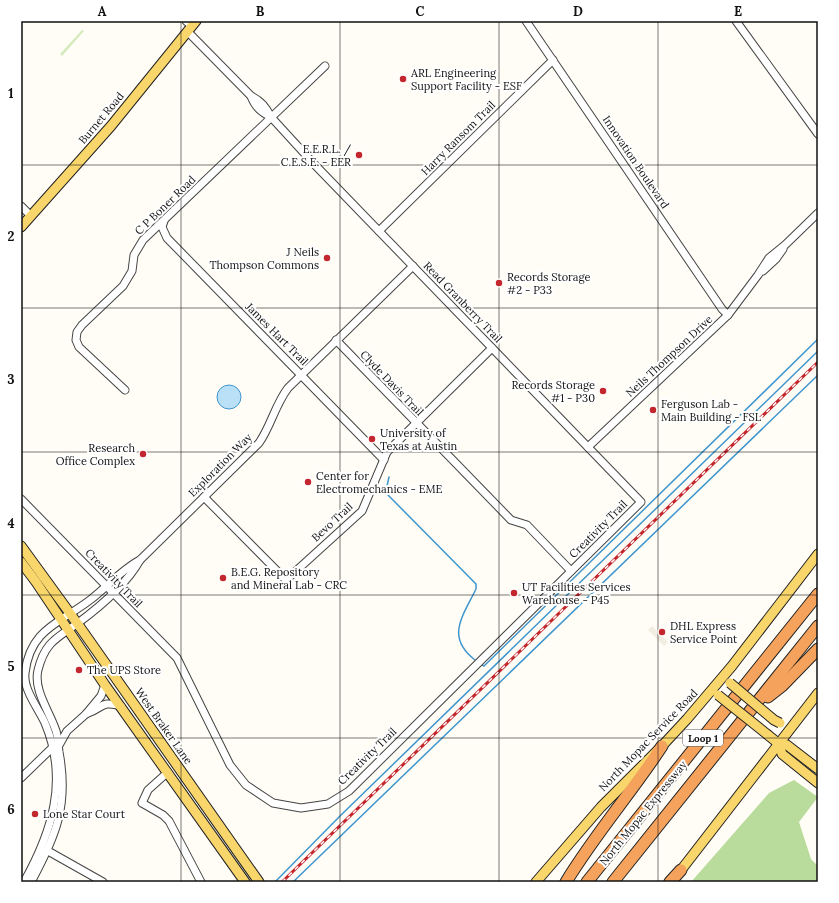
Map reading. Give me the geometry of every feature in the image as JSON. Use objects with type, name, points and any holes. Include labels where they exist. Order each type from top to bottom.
[{"type":"highway","name":"North Mopac Expressway","points":[[588,882],[818,594]]},
{"type":"highway","points":[[596,882],[818,604]]},
{"type":"highway","points":[[613,882],[818,626]]},
{"type":"highway","name":"Loop 1","points":[[622,882],[818,634]]},
{"type":"highway","points":[[768,697],[782,686],[818,649]]},
{"type":"highway","points":[[566,882],[593,841],[643,775],[662,746]]},
{"type":"highway","points":[[671,882],[681,870]]},
{"type":"main road","name":"Burnet Road","points":[[21,227],[111,126],[191,25]]},
{"type":"main road","name":"West Braker Lane","points":[[21,546],[70,613],[259,882]]},
{"type":"main road","name":"North Mopac Service Road","points":[[536,882],[601,806],[715,692],[732,666],[818,554]]},
{"type":"main road","points":[[21,562],[36,582],[67,630],[246,882]]},
{"type":"main road","points":[[732,666],[729,677],[730,683],[774,720],[780,723],[790,723],[798,719]]},
{"type":"main road","points":[[715,692],[776,742],[787,745],[818,769]]},
{"type":"main road","points":[[681,870],[763,764],[776,742],[792,727],[818,693]]},
{"type":"main road","points":[[792,727],[791,741],[804,758]]},
{"type":"main road","points":[[776,742],[782,754],[818,784]]},
{"type":"main road","points":[[763,764],[769,760],[780,759],[794,763]]},
{"type":"street","name":"Innovation Boulevard","points":[[526,21],[722,309],[728,315]]},
{"type":"street","points":[[736,21],[812,128],[818,134]]},
{"type":"street","name":"Read Granberry Trail","points":[[191,25],[251,96],[259,99],[267,108],[271,117],[378,231],[641,502]]},
{"type":"street","name":"Harry Ransom Trail","points":[[378,231],[553,60]]},
{"type":"street","name":"C P Boner Road","points":[[125,390],[79,346],[76,340],[77,332],[82,325],[123,286],[132,271],[134,256],[143,240],[211,177],[325,66]]},
{"type":"street","points":[[21,206],[31,216]]},
{"type":"street","name":"Neils Thompson Drive","points":[[588,447],[728,315],[758,275],[774,262],[785,245],[818,214]]},
{"type":"street","name":"James Hart Trail","points":[[164,220],[162,227],[167,238],[384,460]]},
{"type":"street","name":"Exploration Way","points":[[38,670],[45,651],[53,640],[77,623],[113,593],[135,569],[140,560],[259,443],[270,425],[281,397],[301,374],[413,266]]},
{"type":"street","name":"Clyde Davis Trail","points":[[336,340],[511,520],[527,525],[571,571]]},
{"type":"street","name":"Bevo Trail","points":[[204,497],[286,580],[362,511],[387,452],[492,348]]},
{"type":"street","name":"Creativity Trail","points":[[21,499],[177,658],[230,766],[246,785],[273,803],[301,808],[328,804],[349,790],[641,502]]},
{"type":"street","name":"Exploration Way","points":[[26,669],[30,652],[39,637],[50,626],[90,600],[130,565],[140,560]]},
{"type":"street","points":[[31,882],[48,851],[59,821],[62,804],[60,775],[56,768],[55,748],[52,732],[40,691],[37,677],[38,670],[26,669],[25,675],[28,688],[52,732]]},
{"type":"street","points":[[21,778],[55,748],[71,727],[86,714],[102,696],[106,685]]},
{"type":"street","points":[[86,714],[93,712],[104,704],[110,703],[121,706]]},
{"type":"street","points":[[52,732],[71,727]]},
{"type":"street","points":[[168,772],[148,790],[142,803],[169,821],[201,882]]},
{"type":"street","points":[[24,882],[45,841],[51,821],[60,775]]},
{"type":"street","points":[[54,801],[56,813],[46,848],[48,851],[103,882]]},
{"type":"green space","points":[[82,30],[84,31],[62,56],[60,54]]},
{"type":"green space","points":[[794,780],[818,797],[799,822],[811,859],[818,866],[818,882],[691,882],[769,793]]},
{"type":"shaded area","points":[[652,626],[668,642],[664,646],[648,630]]},
{"type":"water","points":[[229,385],[237,389],[241,397],[237,405],[229,409],[221,405],[217,397],[221,389]]},
{"type":"waterway","points":[[482,665],[484,666],[818,339]]},
{"type":"waterway","points":[[275,882],[340,816],[818,351]]},
{"type":"waterway","points":[[293,882],[818,375]]},
{"type":"waterway","points":[[389,477],[387,486],[388,495],[476,584],[476,589],[459,626],[461,643],[466,651],[475,660]]},
{"type":"railway","points":[[282,882],[818,362]]},
{"type":"place","name":"ARL Engineering Support Facility - ESF","points":[[403,79]]},
{"type":"place","name":"E.E.R.L. / C.E.S.E. - EER","points":[[359,155]]},
{"type":"place","name":"J Neils Thompson Commons","points":[[327,258]]},
{"type":"place","name":"Records Storage #2 - P33","points":[[499,283]]},
{"type":"place","name":"Records Storage #1 - P30","points":[[603,391]]},
{"type":"place","name":"Ferguson Lab - Main Building - FSL","points":[[653,410]]},
{"type":"place","name":"University of Texas at Austin","points":[[372,439]]},
{"type":"place","name":"Research Office Complex","points":[[143,454]]},
{"type":"place","name":"Center for Electromechanics - EME","points":[[308,482]]},
{"type":"place","name":"B.E.G. Repository and Mineral Lab - CRC","points":[[223,578]]},
{"type":"place","name":"UT Facilities Services Warehouse - P45","points":[[514,593]]},
{"type":"place","name":"DHL Express Service Point","points":[[662,632]]},
{"type":"place","name":"The UPS Store","points":[[79,670]]},
{"type":"place","name":"Lone Star Court","points":[[35,814]]}]
